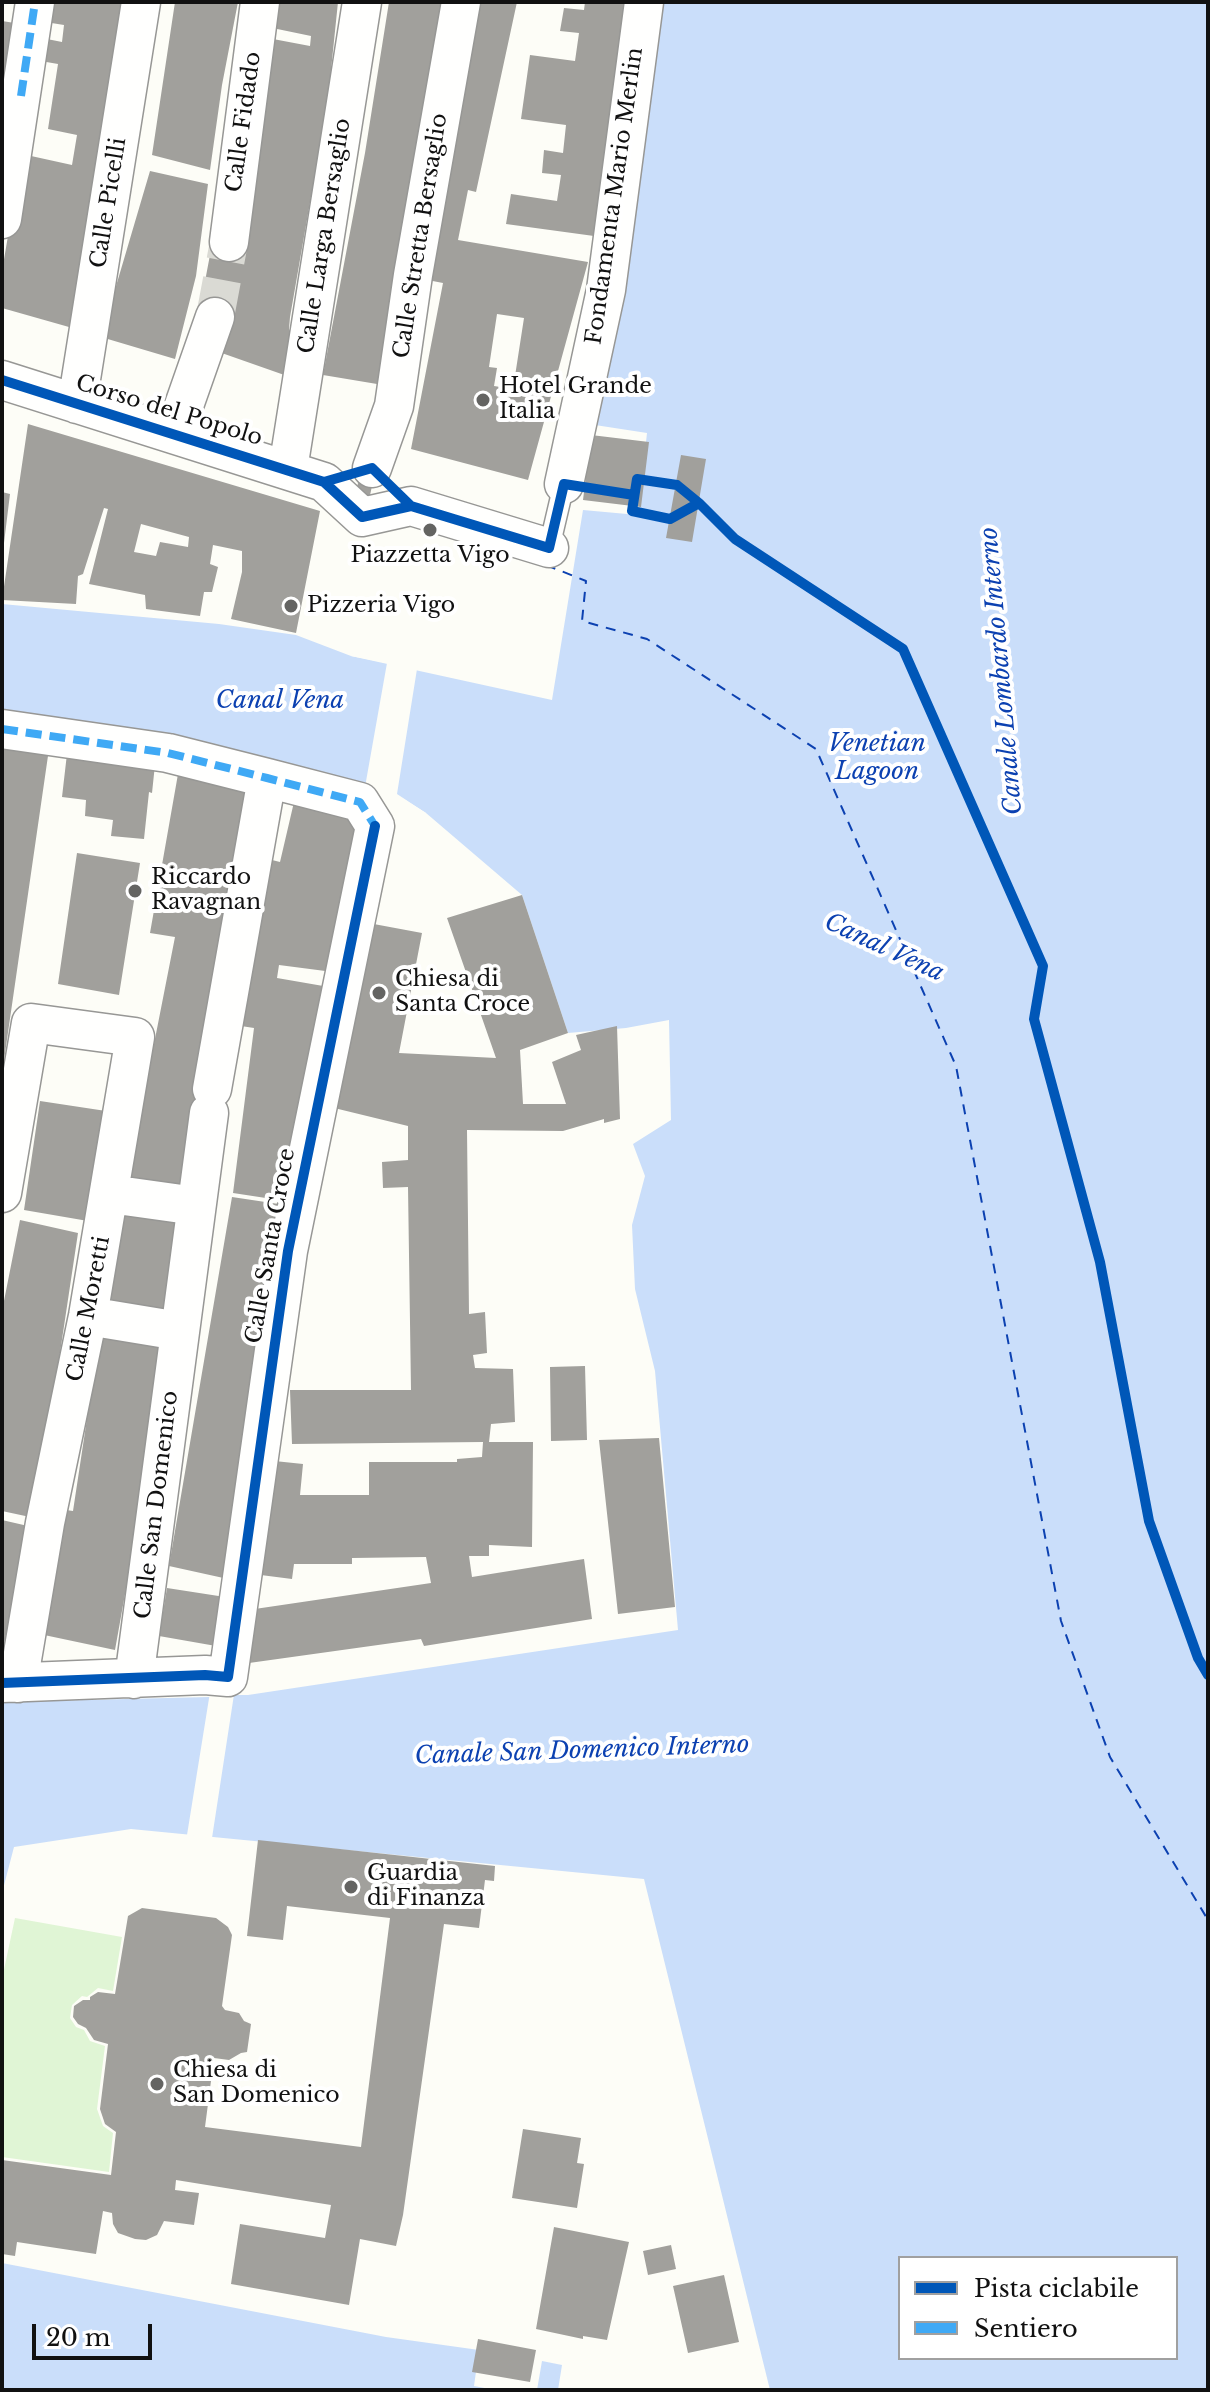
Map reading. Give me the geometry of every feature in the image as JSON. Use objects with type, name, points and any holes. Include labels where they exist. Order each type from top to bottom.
[{"type":"street","points":[[2,219],[35,2]]},
{"type":"street","name":"Calle Picelli","points":[[77,404],[141,2]]},
{"type":"street","name":"Calle Fidado","points":[[229,242],[260,2]]},
{"type":"street","name":"Calle Larga Bersaglio","points":[[288,469],[362,2]]},
{"type":"street","name":"Calle Stretta Bersaglio","points":[[372,468],[394,406],[413,275],[461,2]]},
{"type":"street","name":"Fondamenta Mario Merlin","points":[[564,484],[606,290],[644,2]]},
{"type":"street","points":[[174,434],[215,317]]},
{"type":"street","name":"Corso del Popolo","points":[[2,380],[324,482],[362,517],[411,506]]},
{"type":"street","points":[[324,482],[372,468]]},
{"type":"street","name":"Corso del Popolo","points":[[372,468],[411,506],[549,548]]},
{"type":"street","points":[[2,729],[168,753],[267,778]]},
{"type":"street","name":"Calle Santa Croce","points":[[134,1679],[205,1675],[228,1677],[290,1236],[375,826],[360,802],[267,778]]},
{"type":"street","name":"Calle San Domenico","points":[[134,1679],[210,1101],[267,778]]},
{"type":"street","name":"Calle Moretti","points":[[2,1193],[31,1023],[135,1037],[88,1316],[10,1683]]},
{"type":"street","points":[[110,1194],[196,1206]]},
{"type":"street","points":[[88,1316],[179,1331]]},
{"type":"street","points":[[10,1683],[134,1679]]},
{"type":"lane","points":[[549,548],[564,484]]},
{"type":"green space","points":[[15,1918],[122,1937],[113,1991],[98,1988],[87,1997],[82,1996],[72,2005],[70,2018],[76,2027],[84,2030],[90,2041],[105,2046],[97,2109],[103,2126],[113,2133],[109,2172],[2,2157],[2,1979]]},
{"type":"water","name":"Venetian Lagoon","points":[[661,2],[1208,2],[1208,2390],[770,2390],[644,1879],[131,1829],[14,1847],[2,1893],[2,1702],[209,1697],[235,1688],[235,1695],[248,1695],[678,1630],[655,1371],[635,1289],[632,1225],[645,1176],[633,1144],[671,1120],[669,1020],[626,1028],[568,1033],[522,895],[426,813],[397,795],[2,715],[2,604],[219,624],[296,635],[351,656],[552,700],[583,510],[638,515],[647,433],[595,425]]},
{"type":"water","points":[[2,2263],[386,2337],[479,2350],[474,2386],[495,2390],[2,2390]]},
{"type":"water","points":[[542,2361],[562,2365],[558,2390],[537,2390]]},
{"type":"pier","points":[[353,653],[454,674],[454,678],[417,669],[397,794],[426,813],[422,815],[396,799],[337,785],[365,787],[387,663],[351,656]]},
{"type":"pier","points":[[211,1686],[235,1688],[212,1838],[187,1835]]},
{"type":"building","points":[[42,2],[132,2],[76,329],[2,308],[2,271],[22,154],[72,165],[77,135],[48,129],[58,64],[29,59],[32,36],[62,42],[64,25],[39,21]]},
{"type":"building","points":[[175,2],[238,2],[210,170],[152,155]]},
{"type":"building","points":[[262,2],[338,2],[328,99],[290,317],[289,329],[297,347],[290,377],[216,351],[199,313],[213,239],[273,39],[310,46],[311,36],[258,25]]},
{"type":"building","points":[[389,2],[452,2],[389,386],[323,375],[365,153]]},
{"type":"building","points":[[471,2],[517,2],[476,192],[468,190],[458,240],[588,262],[528,480],[411,449],[443,283],[417,278]],"holes":[[[497,314],[524,318],[513,389],[494,386],[497,368],[489,367]]]},
{"type":"building","points":[[585,2],[628,2],[626,19],[622,19],[594,236],[506,224],[511,194],[557,201],[561,175],[542,173],[544,150],[563,153],[566,125],[521,119],[530,55],[575,61],[579,33],[560,31],[564,8],[584,10]]},
{"type":"building","points":[[2,21],[21,24],[2,151]]},
{"type":"building","points":[[150,171],[208,184],[196,276],[175,359],[101,337]]},
{"type":"building","points":[[28,424],[320,511],[296,633],[231,619],[242,572],[242,551],[213,545],[210,564],[218,567],[212,592],[204,592],[200,616],[146,609],[145,595],[89,584],[108,509],[104,508],[83,574],[78,576],[76,604],[2,600]],"holes":[[[141,524],[189,537],[188,547],[160,542],[156,556],[134,552]]]},
{"type":"building","points":[[591,435],[649,442],[641,507],[583,500]]},
{"type":"building","points":[[681,455],[706,459],[692,542],[666,538]]},
{"type":"building","points":[[358,483],[372,486],[369,500],[355,496]]},
{"type":"building","points":[[2,492],[10,494],[4,543],[2,543]]},
{"type":"building","points":[[2,737],[50,742],[4,1060],[2,1060]]},
{"type":"building","points":[[68,745],[156,755],[144,839],[111,836],[113,820],[85,816],[86,800],[62,797]]},
{"type":"building","points":[[178,774],[258,790],[190,1193],[130,1181],[175,937],[150,933]]},
{"type":"building","points":[[294,802],[360,812],[333,972],[279,965],[277,978],[329,987],[292,1202],[233,1193],[254,1028],[241,1026],[264,858],[280,862]]},
{"type":"building","points":[[77,853],[140,863],[119,995],[58,984]]},
{"type":"building","points":[[522,895],[568,1033],[520,1050],[523,1104],[566,1104],[552,1062],[581,1050],[576,1035],[617,1026],[620,1119],[604,1123],[604,1119],[563,1131],[467,1130],[469,1314],[485,1312],[487,1353],[473,1355],[475,1368],[513,1369],[515,1422],[491,1424],[489,1442],[533,1442],[532,1547],[489,1545],[489,1556],[469,1556],[472,1577],[584,1559],[592,1619],[424,1646],[421,1639],[249,1663],[248,1610],[431,1583],[426,1557],[352,1558],[352,1564],[294,1564],[292,1579],[253,1574],[265,1460],[303,1464],[300,1495],[369,1495],[369,1462],[457,1462],[457,1459],[482,1457],[483,1442],[292,1444],[290,1390],[411,1390],[408,1187],[383,1188],[382,1162],[408,1160],[408,1126],[326,1106],[363,922],[422,933],[399,1053],[496,1058],[447,918]]},
{"type":"building","points":[[40,1101],[106,1111],[88,1221],[24,1210]]},
{"type":"building","points":[[232,1197],[292,1206],[228,1579],[169,1566]]},
{"type":"building","points":[[125,1202],[187,1211],[172,1315],[109,1305]]},
{"type":"building","points":[[20,1220],[78,1233],[55,1386],[30,1517],[2,1511],[2,1311]]},
{"type":"building","points":[[100,1333],[165,1346],[150,1454],[115,1650],[30,1632],[48,1540],[62,1542],[66,1510],[73,1511]]},
{"type":"building","points":[[585,1366],[587,1440],[551,1441],[550,1367]]},
{"type":"building","points":[[659,1438],[675,1607],[618,1614],[599,1440]]},
{"type":"building","points":[[2,1520],[28,1526],[3,1649],[2,1649]]},
{"type":"building","points":[[167,1588],[225,1597],[216,1646],[159,1636]]},
{"type":"building","points":[[258,1840],[495,1866],[494,1881],[485,1880],[479,1928],[444,1924],[396,2246],[360,2239],[349,2305],[231,2284],[240,2224],[325,2238],[331,2205],[176,2180],[175,2190],[199,2193],[194,2225],[164,2221],[157,2235],[146,2240],[135,2239],[118,2233],[112,2213],[103,2211],[96,2254],[17,2242],[15,2256],[2,2254],[2,2160],[111,2175],[116,2132],[105,2124],[100,2109],[108,2044],[94,2040],[86,2028],[78,2024],[73,2017],[74,2006],[83,2000],[90,2000],[98,1992],[115,1994],[128,1916],[142,1908],[216,1918],[228,1927],[232,1935],[222,2006],[225,2010],[239,2013],[244,2021],[251,2024],[247,2052],[229,2060],[214,2058],[205,2127],[361,2147],[390,1918],[287,1906],[283,1940],[247,1936]]},
{"type":"building","points":[[523,2129],[581,2138],[577,2163],[584,2164],[577,2208],[512,2198]]},
{"type":"building","points":[[554,2227],[629,2242],[607,2340],[583,2336],[583,2339],[536,2329]]},
{"type":"building","points":[[671,2245],[676,2269],[648,2275],[643,2251]]},
{"type":"building","points":[[724,2275],[739,2342],[688,2353],[673,2286]]},
{"type":"building","points":[[478,2339],[536,2350],[530,2382],[472,2372]]},
{"type":"ferry route","points":[[699,503],[735,539],[903,649],[1043,966],[1034,1019],[1100,1262],[1149,1521],[1198,1658],[1208,1675]]},
{"type":"ferry route","points":[[546,565],[586,581],[582,621],[647,639],[816,749],[956,1066],[1061,1621],[1110,1757],[1208,1920]]},
{"type":"tunnel","points":[[215,317],[229,242]]},
{"type":"marked path","points":[[21,96],[35,2]]},
{"type":"marked path","points":[[2,729],[168,753],[360,802],[375,826]]},
{"type":"cycle path","points":[[2,380],[324,482],[362,517],[411,506],[549,548],[564,484],[634,495]]},
{"type":"cycle path","points":[[324,482],[372,468],[411,506]]},
{"type":"cycle path","points":[[699,503],[670,519],[632,511],[637,479],[677,485],[699,503],[735,539],[903,649],[1043,966],[1034,1019],[1100,1262],[1149,1521],[1198,1658],[1208,1675]]},
{"type":"cycle path","points":[[2,1683],[205,1675],[228,1677],[288,1251],[375,826]]},
{"type":"place","name":"Hotel Grande Italia","points":[[483,400]]},
{"type":"place","name":"Piazzetta Vigo","points":[[430,530]]},
{"type":"place","name":"Pizzeria Vigo","points":[[291,606]]},
{"type":"place","name":"Riccardo Ravagnan","points":[[135,891]]},
{"type":"place","name":"Chiesa di Santa Croce","points":[[379,993]]},
{"type":"place","name":"Guardia di Finanza","points":[[351,1887]]},
{"type":"place","name":"Chiesa di San Domenico","points":[[157,2084]]},
{"type":"water label","name":"Canale Lombardo Interno","points":[[1002,671]]},
{"type":"water label","name":"Canal Vena","points":[[280,701]]},
{"type":"water label","name":"Canal Vena","points":[[884,948]]},
{"type":"water label","name":"Canale San Domenico Interno","points":[[582,1751]]}]
